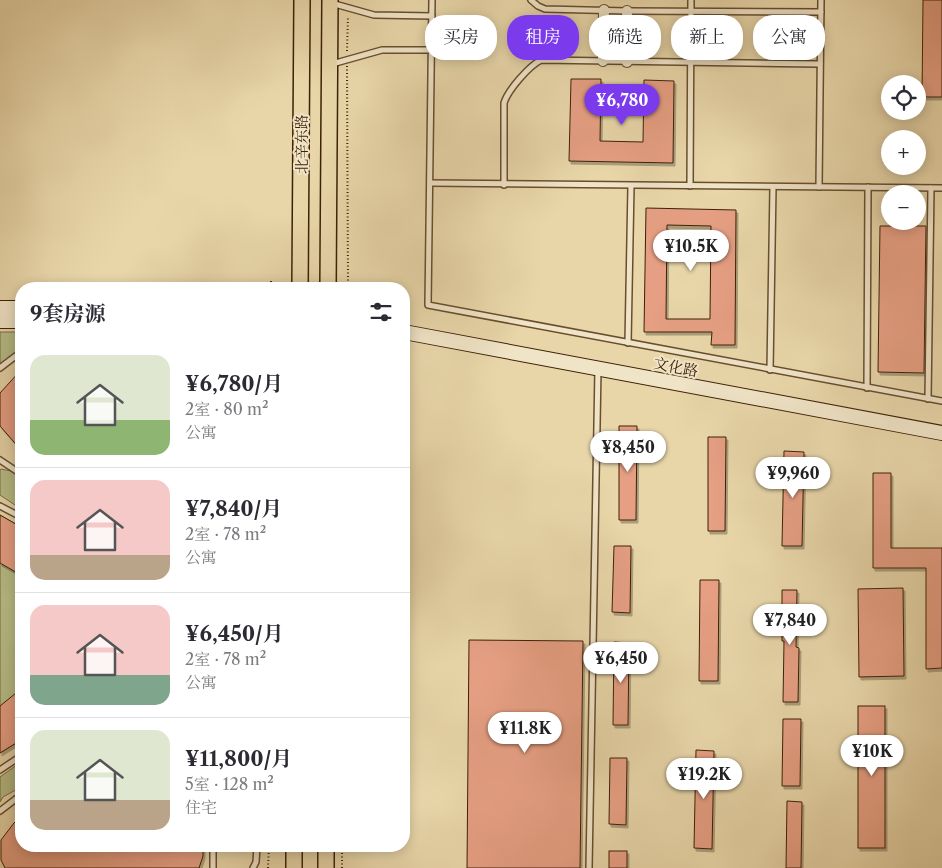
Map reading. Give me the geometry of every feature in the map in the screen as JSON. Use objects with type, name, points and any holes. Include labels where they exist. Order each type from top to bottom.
[{"type":"main road","name":"北辛东路","points":[[300,282],[302,0]]},
{"type":"main road","name":"北辛东路","points":[[328,282],[330,1]]},
{"type":"main road","points":[[294,852],[294,868]]},
{"type":"main road","points":[[326,852],[326,868]]},
{"type":"street","points":[[603,61],[604,10]]},
{"type":"street","points":[[627,62],[628,11]]},
{"type":"street","points":[[0,308],[15,308]]},
{"type":"street","points":[[0,321],[15,321]]},
{"type":"street","name":"文化路","points":[[410,333],[942,433]]},
{"type":"lane","points":[[432,0],[432,15]]},
{"type":"lane","points":[[531,0],[545,9],[821,12]]},
{"type":"lane","points":[[690,186],[691,0]]},
{"type":"lane","points":[[819,187],[821,0]]},
{"type":"lane","points":[[330,1],[374,15],[425,16]]},
{"type":"lane","points":[[329,65],[382,50],[425,50]]},
{"type":"lane","points":[[431,60],[428,305],[942,401]]},
{"type":"lane","points":[[504,185],[504,104],[507,95],[535,63],[541,60],[820,64]]},
{"type":"lane","points":[[430,183],[942,188]]},
{"type":"lane","points":[[628,343],[631,186]]},
{"type":"lane","points":[[770,370],[772,187]]},
{"type":"lane","points":[[866,388],[868,187]]},
{"type":"lane","points":[[928,398],[931,188]]},
{"type":"lane","points":[[0,368],[15,357]]},
{"type":"lane","points":[[589,868],[598,369]]},
{"type":"lane","points":[[0,460],[15,470]]},
{"type":"lane","points":[[0,506],[15,514]]},
{"type":"lane","points":[[0,770],[15,760]]},
{"type":"lane","points":[[0,812],[15,800]]},
{"type":"lane","points":[[213,852],[213,868]]},
{"type":"lane","points":[[253,868],[256,862],[257,852]]},
{"type":"path","points":[[348,7],[348,282]]},
{"type":"path","points":[[268,868],[269,852]]},
{"type":"path","points":[[342,852],[342,868]]},
{"type":"green space","points":[[0,332],[15,332],[15,355],[0,365]]},
{"type":"green space","points":[[0,470],[15,473],[15,505],[0,495]]},
{"type":"green space","points":[[0,515],[15,524],[15,744],[0,753]]},
{"type":"green space","points":[[15,766],[15,790],[3,797],[0,802],[0,777]]},
{"type":"building","points":[[923,0],[942,0],[942,97],[926,97],[926,75],[922,75]]},
{"type":"building","points":[[571,79],[601,79],[600,141],[643,142],[644,80],[674,81],[673,163],[569,161]]},
{"type":"building","points":[[646,208],[736,210],[735,345],[711,345],[712,332],[644,332]],"holes":[[[667,225],[711,226],[710,319],[666,319]]]},
{"type":"building","points":[[880,226],[881,230],[926,230],[924,373],[878,372]]},
{"type":"building","points":[[15,377],[15,443],[0,426],[0,393]]},
{"type":"building","points":[[619,426],[637,426],[636,520],[619,520]]},
{"type":"building","points":[[708,437],[726,437],[725,531],[708,531]]},
{"type":"building","points":[[784,451],[804,452],[802,546],[782,546]]},
{"type":"building","points":[[873,473],[891,473],[891,548],[942,548],[942,668],[926,669],[926,568],[873,568]]},
{"type":"building","points":[[0,515],[15,524],[15,572],[0,563]]},
{"type":"building","points":[[614,546],[631,546],[630,613],[612,612]]},
{"type":"building","points":[[700,580],[719,580],[718,681],[699,681]]},
{"type":"building","points":[[903,588],[904,676],[859,677],[858,589]]},
{"type":"building","points":[[782,590],[797,590],[796,647],[799,648],[798,702],[783,702],[784,641],[782,641]]},
{"type":"building","points":[[469,640],[583,641],[580,868],[467,868]]},
{"type":"building","points":[[614,642],[629,643],[628,725],[613,725]]},
{"type":"building","points":[[15,694],[15,744],[0,753],[0,706]]},
{"type":"building","points":[[858,706],[885,706],[885,848],[858,848]]},
{"type":"building","points":[[783,719],[801,719],[800,786],[782,786]]},
{"type":"building","points":[[696,750],[714,751],[712,849],[694,848]]},
{"type":"building","points":[[610,758],[627,758],[626,825],[609,824]]},
{"type":"building","points":[[787,801],[802,802],[801,868],[786,868]]},
{"type":"building","points":[[14,823],[15,852],[203,852],[203,856],[199,868],[5,868],[1,860],[1,840]]},
{"type":"building","points":[[609,851],[627,851],[627,868],[609,868]]}]
